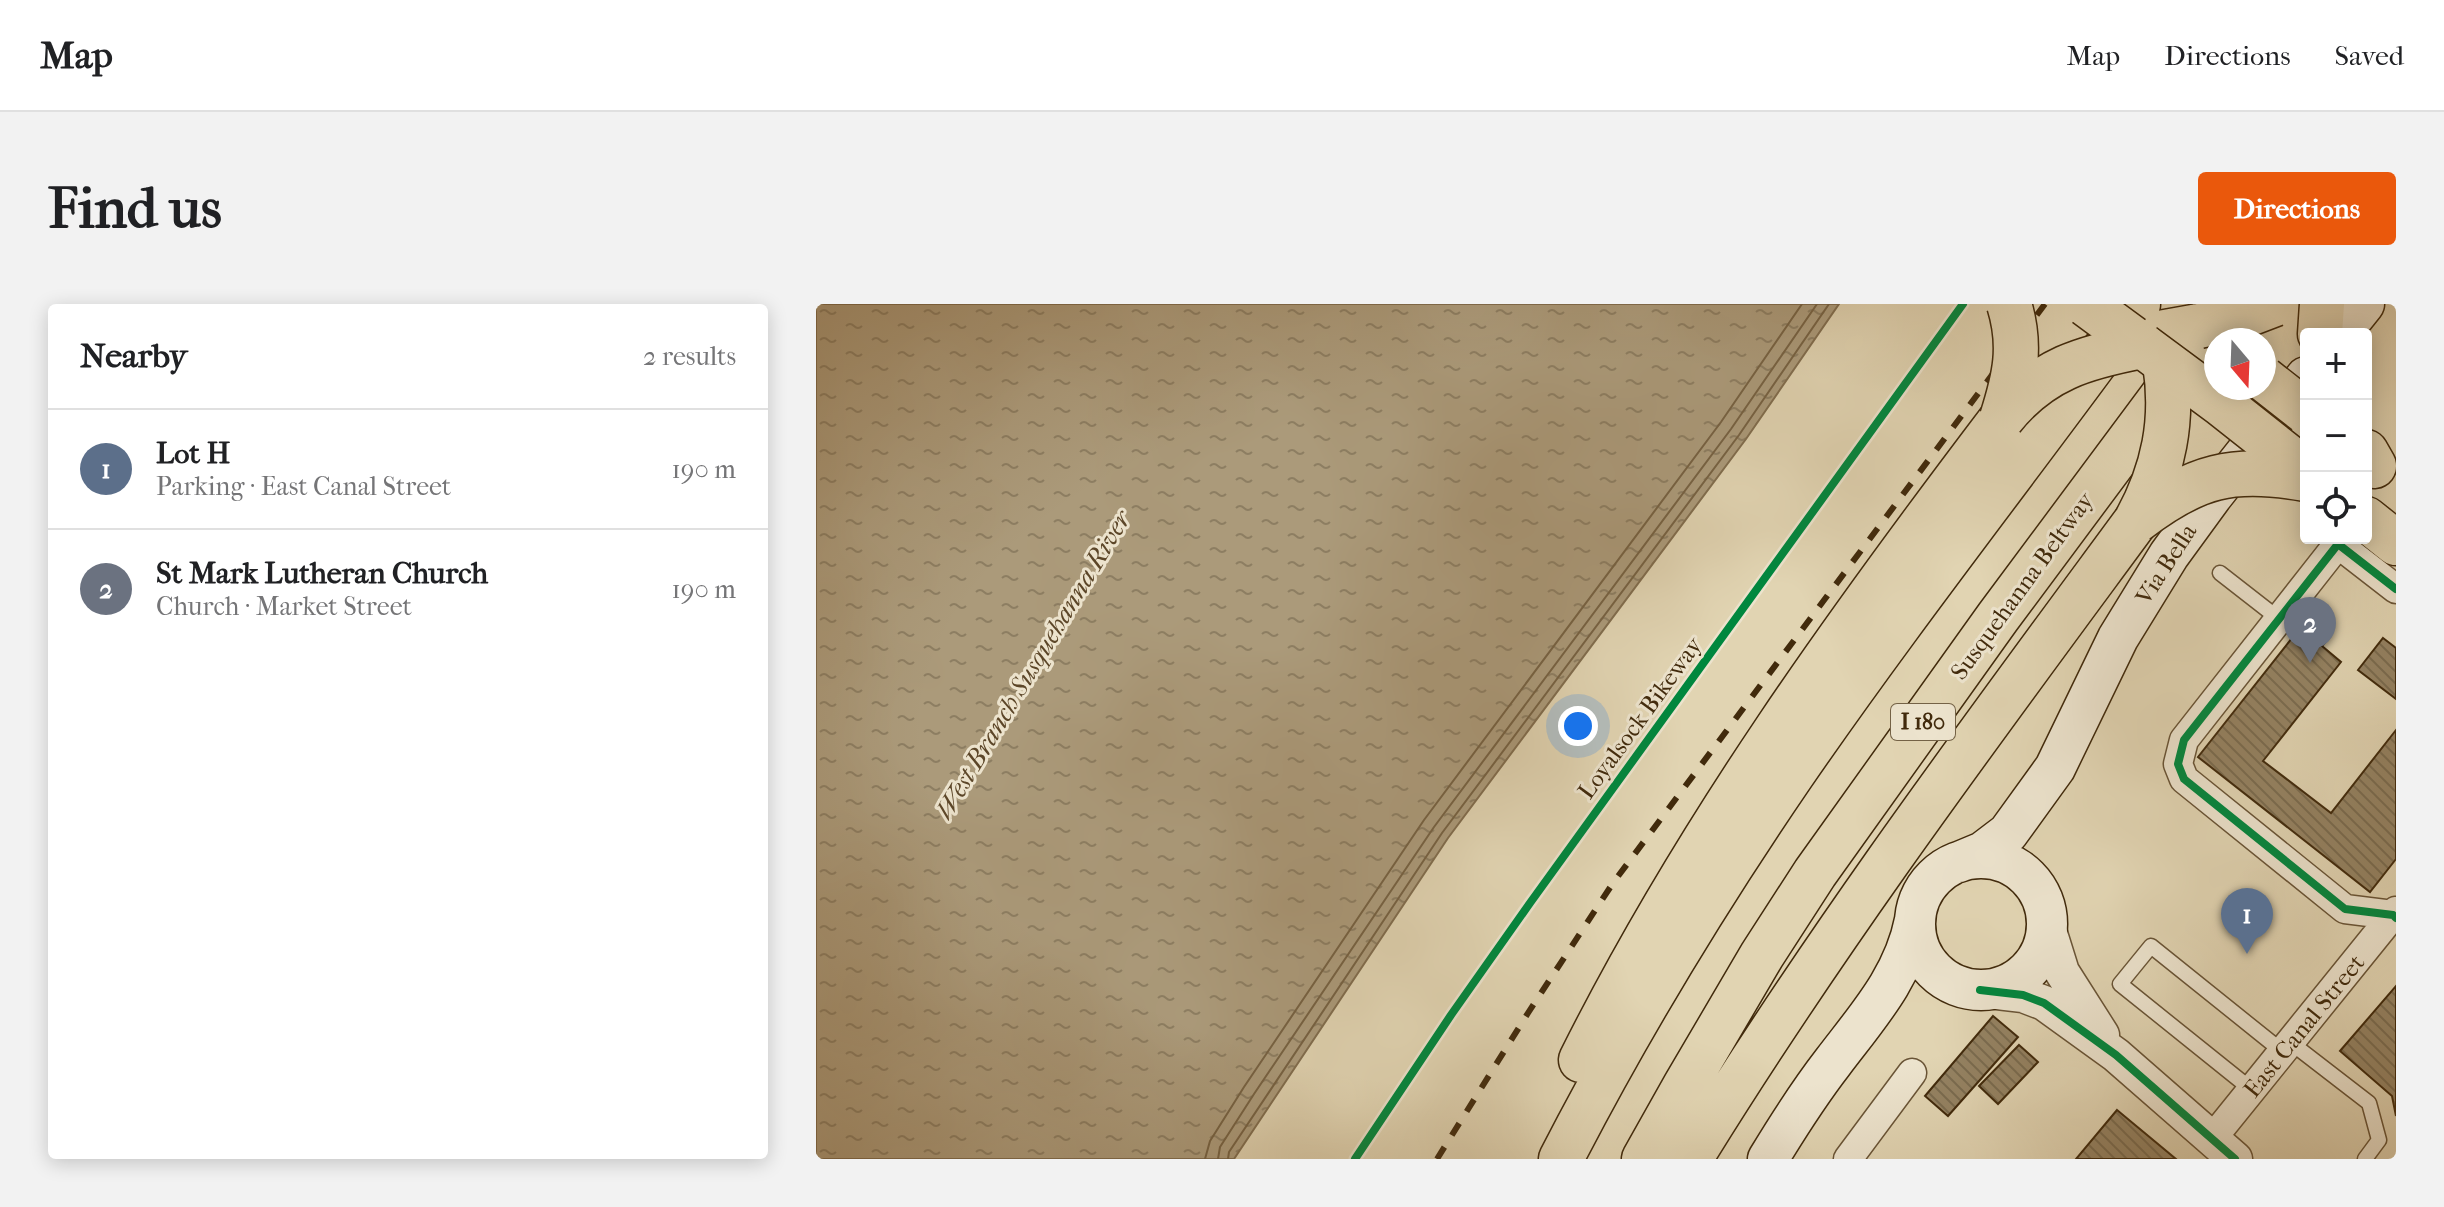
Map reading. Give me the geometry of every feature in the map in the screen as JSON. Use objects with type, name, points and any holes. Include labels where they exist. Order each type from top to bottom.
[{"type":"main road","points":[[2002,418],[2016,354],[2014,321],[2009,304]]},
{"type":"main road","points":[[2086,304],[2177,330],[2300,464]]},
{"type":"main road","points":[[1532,1159],[1634,959],[1732,796],[1908,542],[2002,418],[2029,389],[2064,367],[2177,330],[2234,319],[2275,304]]},
{"type":"main road","points":[[1690,1159],[1790,1001],[1915,821],[2136,521],[2149,498],[2164,451],[2177,330]]},
{"type":"main road","points":[[1561,1159],[1628,1034],[1702,912],[1791,776],[1919,598],[2177,330]]},
{"type":"main road","name":"Susquehanna Beltway","points":[[1644,1159],[1755,968],[1815,873],[1998,617],[2177,330]]},
{"type":"main road","name":"Via Bella","points":[[1959,862],[1983,852],[2008,833],[2055,768],[2118,638],[2169,555],[2300,385]]},
{"type":"main road","points":[[2276,388],[2300,407]]},
{"type":"main road","points":[[2136,521],[2176,493],[2213,478],[2256,472],[2300,478]]},
{"type":"main road","points":[[2372,536],[2396,543]]},
{"type":"main road","name":"Via Bella","points":[[2046,916],[2039,882],[2038,842],[2055,768]]},
{"type":"main road","points":[[1768,1159],[1832,1063],[1888,989],[1907,951],[1922,893],[1934,877],[1959,862],[1987,859],[2010,865],[2031,882],[2046,916],[2042,949],[2029,969],[2000,987],[1940,992],[1921,998],[1832,1063]]},
{"type":"main road","points":[[1916,912],[1917,942],[1926,962],[1944,979],[1974,989]]},
{"type":"street","points":[[2341,544],[2184,740],[2178,764],[2184,779],[2345,909],[2395,915]]},
{"type":"street","points":[[2362,544],[2396,589]]},
{"type":"street","name":"East Canal Street","points":[[2223,1150],[2252,1090],[2395,915]]},
{"type":"street","points":[[2046,916],[2062,972],[2116,1055]]},
{"type":"street","points":[[1974,989],[2035,998],[2116,1055],[2223,1150]]},
{"type":"street","points":[[1848,1159],[1912,1073]]},
{"type":"lane","points":[[2220,573],[2279,619]]},
{"type":"lane","points":[[2252,1090],[2120,984],[2151,946],[2286,1047],[2369,1103],[2379,1140],[2365,1159]]},
{"type":"water","name":"West Branch Susquehanna River","points":[[816,304],[1839,304],[1746,439],[1448,838],[1234,1159],[816,1159]]},
{"type":"building","points":[[2307,619],[2330,637],[2322,646],[2341,662],[2263,761],[2331,813],[2396,730],[2396,859],[2370,892],[2198,757]]},
{"type":"building","points":[[2383,638],[2396,648],[2396,699],[2358,670]]},
{"type":"building","points":[[2396,986],[2396,1116],[2392,1096],[2340,1051]]},
{"type":"building","points":[[1993,1016],[2018,1037],[1948,1116],[1925,1096]]},
{"type":"building","points":[[2019,1045],[2038,1062],[1998,1104],[1979,1086]]},
{"type":"building","points":[[2117,1110],[2176,1159],[2076,1159]]},
{"type":"railway","points":[[1437,1159],[1613,883],[2045,304]]},
{"type":"cycle path","name":"Loyalsock Bikeway","points":[[1355,1159],[1530,903],[1963,304]]},
{"type":"cycle path","points":[[2396,589],[2338,544],[2184,740],[2178,764],[2184,779],[2345,909],[2393,915],[2396,918]]},
{"type":"cycle path","points":[[1980,990],[2023,995],[2044,1003],[2116,1055],[2235,1159]]},
{"type":"place","name":"St Mark Lutheran Church","points":[[2310,663]]},
{"type":"place","name":"Lot H","points":[[2247,954]]}]
